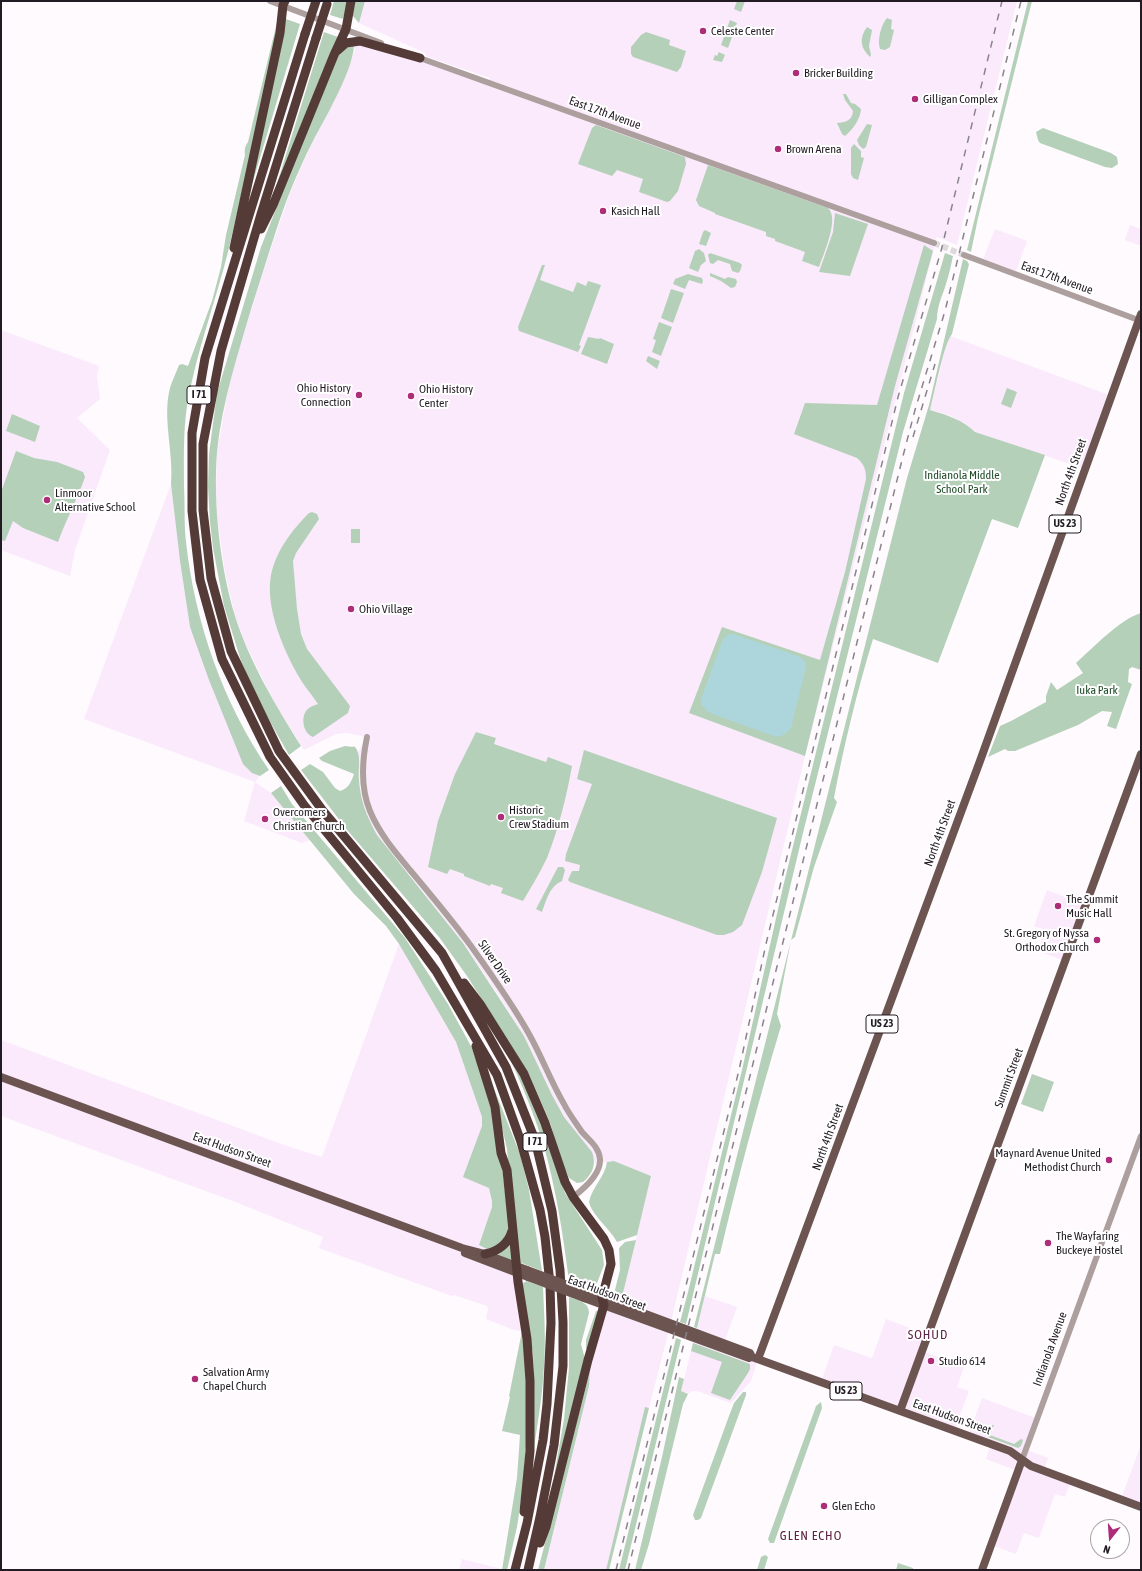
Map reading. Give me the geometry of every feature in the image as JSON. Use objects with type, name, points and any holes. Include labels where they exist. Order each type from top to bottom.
[{"type":"highway","name":"I 71","points":[[316,1],[205,358],[192,434],[192,511],[200,580],[222,659],[270,757],[291,787],[397,918],[436,971],[497,1075],[521,1142],[540,1210],[549,1270],[551,1323],[547,1404],[540,1454],[527,1523],[515,1569]]},
{"type":"highway","points":[[253,245],[273,205],[346,29],[351,1]]},
{"type":"highway","points":[[226,290],[238,223],[280,33],[284,3]]},
{"type":"highway","name":"I 71","points":[[327,3],[261,214],[219,359],[203,444],[203,510],[211,578],[231,651],[279,751],[323,811],[442,953],[506,1067],[535,1140],[552,1211],[558,1252],[563,1305],[563,1366],[554,1445],[530,1570]]},
{"type":"highway","points":[[334,55],[340,47],[346,43],[360,41],[420,58]]},
{"type":"highway","points":[[442,953],[480,1004],[524,1074],[545,1123],[565,1182],[573,1197],[604,1239],[610,1254],[609,1272],[603,1301],[546,1527],[530,1570]]},
{"type":"highway","points":[[463,1018],[476,1047],[495,1107],[501,1153],[507,1170],[528,1349],[531,1411],[530,1451],[515,1569]]},
{"type":"highway","points":[[485,1254],[500,1248],[509,1239],[513,1227]]},
{"type":"main road","name":"North 4th Street","points":[[755,1358],[978,765],[1140,318]]},
{"type":"main road","name":"Summit Street","points":[[900,1411],[1141,754]]},
{"type":"main road","name":"East Hudson Street","points":[[1,1077],[454,1245],[485,1254],[528,1274],[603,1301],[749,1358],[755,1358],[1010,1451],[1031,1466],[1141,1507]]},
{"type":"main road","name":"East Hudson Street","points":[[454,1245],[467,1254],[518,1270]]},
{"type":"main road","name":"Indianola Avenue","points":[[982,1570],[1022,1460]]},
{"type":"street","name":"East 17th Avenue","points":[[270,1],[284,3],[420,58],[934,243]]},
{"type":"street","name":"East 17th Avenue","points":[[964,255],[1140,318]]},
{"type":"street","name":"Silver Drive","points":[[367,737],[363,761],[364,790],[368,806],[376,824],[400,858],[470,944],[503,992],[529,1035],[564,1104],[582,1132],[598,1149],[600,1166],[596,1174],[585,1187],[573,1197]]},
{"type":"street","name":"Indianola Avenue","points":[[1022,1460],[1141,1136]]},
{"type":"shaded area","points":[[365,1],[1017,1],[957,245],[937,237],[805,756],[670,1326],[649,1408],[645,1408],[606,1570],[544,1570],[589,1386],[598,1310],[620,1306],[651,1176],[614,1161],[595,1164],[594,1157],[564,1117],[524,1036],[497,993],[463,943],[377,835],[368,818],[362,800],[358,769],[358,752],[367,737],[347,733],[336,734],[304,750],[276,706],[245,643],[235,616],[225,572],[218,523],[216,494],[217,453],[234,365],[291,190],[312,143],[339,90],[355,50],[354,41],[360,41],[489,83],[490,78],[428,57],[425,53],[359,23]]},
{"type":"shaded area","points":[[1130,225],[1141,229],[1141,246],[1125,240]]},
{"type":"shaded area","points":[[995,229],[1027,241],[1016,271],[983,259]]},
{"type":"shaded area","name":"Linmoor Alternative School","points":[[1,330],[99,366],[97,376],[100,399],[77,418],[110,450],[75,550],[70,576],[1,550]]},
{"type":"shaded area","points":[[950,336],[1109,395],[1085,469],[975,432],[969,426],[949,415],[930,410]]},
{"type":"shaded area","points":[[171,484],[180,561],[190,627],[252,773],[260,776],[255,782],[84,719]]},
{"type":"shaded area","points":[[255,782],[271,793],[310,840],[302,843],[244,821]]},
{"type":"shaded area","points":[[1047,890],[1086,905],[1065,961],[1038,951],[1045,930],[1034,926]]},
{"type":"shaded area","points":[[399,944],[456,1042],[482,1117],[492,1207],[479,1245],[491,1248],[513,1261],[523,1283],[522,1331],[514,1330],[486,1319],[488,1309],[487,1306],[454,1295],[452,1296],[319,1248],[323,1237],[233,1201],[1,1116],[1,1040],[284,1145],[322,1157]]},
{"type":"shaded area","points":[[705,1296],[737,1307],[723,1346],[758,1359],[751,1381],[731,1403],[697,1391],[692,1391],[688,1394],[681,1391]]},
{"type":"shaded area","points":[[886,1319],[928,1335],[922,1351],[964,1367],[957,1387],[969,1391],[954,1431],[821,1382],[834,1345],[872,1358]]},
{"type":"shaded area","points":[[982,1398],[1038,1419],[1027,1450],[1048,1458],[1044,1470],[1071,1481],[1065,1497],[1055,1494],[1039,1538],[1024,1533],[1016,1554],[991,1545],[1018,1471],[986,1459],[991,1444],[968,1436]]},
{"type":"shaded area","points":[[1141,1445],[1141,1507],[1122,1496]]},
{"type":"shaded area","points":[[462,1559],[502,1569],[459,1570]]},
{"type":"green space","points":[[334,1],[348,1],[343,19],[330,15]]},
{"type":"green space","points":[[354,1],[365,1],[359,23],[352,16]]},
{"type":"green space","points":[[737,1],[745,1],[741,12],[734,9]]},
{"type":"green space","points":[[1028,1],[1032,1],[978,218],[971,252],[967,250]]},
{"type":"green space","points":[[278,18],[279,23],[229,248],[191,386],[187,406],[184,446],[185,535],[196,602],[204,632],[225,690],[238,718],[269,770],[260,776],[252,773],[243,764],[209,680],[190,627],[180,561],[171,484],[171,460],[167,411],[170,388],[179,365],[182,364],[188,366],[212,301],[221,267],[226,235],[245,155],[245,148],[248,142]]},
{"type":"green space","points":[[887,18],[892,20],[891,29],[894,30],[890,47],[885,50],[880,49],[879,37],[881,29]]},
{"type":"green space","points":[[286,19],[300,24],[245,208]]},
{"type":"green space","points":[[730,20],[737,23],[728,48],[721,45]]},
{"type":"green space","points":[[867,27],[872,30],[869,46],[870,57],[864,50],[862,43],[864,31]]},
{"type":"green space","points":[[324,32],[338,37],[275,190]]},
{"type":"green space","points":[[646,32],[670,40],[669,45],[686,51],[681,67],[677,72],[633,57],[631,54],[631,47],[641,35]]},
{"type":"green space","points":[[354,41],[353,52],[345,78],[310,147],[291,189],[275,232],[231,378],[219,433],[217,452],[217,513],[225,577],[235,616],[255,666],[301,746],[289,755],[260,704],[241,661],[224,606],[213,548],[210,522],[208,486],[209,454],[217,393],[261,247],[299,151],[334,55]]},
{"type":"green space","points":[[719,52],[725,55],[722,62],[713,60],[715,55],[717,56]]},
{"type":"green space","points":[[843,94],[846,94],[851,103],[855,104],[861,109],[856,124],[845,136],[842,134],[837,123],[845,122],[849,119],[853,111],[845,100]]},
{"type":"green space","points":[[867,124],[872,125],[866,147],[863,149],[857,140]]},
{"type":"green space","points":[[596,125],[685,157],[686,164],[678,191],[670,201],[667,202],[639,192],[643,179],[617,170],[612,176],[578,164],[592,128]]},
{"type":"green space","points":[[1043,128],[1111,153],[1117,157],[1118,164],[1112,168],[1105,167],[1040,143],[1036,132]]},
{"type":"green space","points":[[854,144],[861,151],[861,157],[864,158],[858,180],[853,178],[851,174],[851,148]]},
{"type":"green space","points":[[708,165],[828,208],[831,213],[832,220],[830,237],[819,267],[802,261],[805,252],[775,241],[775,239],[766,236],[766,232],[715,214],[699,206],[696,200]]},
{"type":"green space","points":[[835,213],[868,224],[850,276],[819,272],[833,232]]},
{"type":"green space","points":[[705,230],[711,233],[706,246],[699,244]]},
{"type":"green space","points":[[924,245],[933,251],[895,386],[805,756],[689,713],[722,627],[820,660],[845,572],[866,479],[866,472],[863,465],[857,458],[794,434],[805,403],[877,405]]},
{"type":"green space","points":[[699,249],[704,253],[706,261],[701,265],[698,272],[689,268],[695,251]]},
{"type":"green space","points":[[710,253],[740,263],[742,265],[740,271],[738,273],[732,271],[730,264],[718,260],[713,264],[710,263],[708,255]]},
{"type":"green space","points":[[945,253],[953,256],[950,270],[903,432],[802,837],[686,1324],[680,1322],[742,1070],[783,887],[904,393]]},
{"type":"green space","name":"Indianola Middle School Park","points":[[963,259],[969,264],[952,334],[943,358],[930,410],[960,421],[975,432],[1045,455],[1018,528],[992,519],[938,663],[873,639],[856,698],[842,758],[834,798],[837,802],[814,867],[795,937],[791,940],[907,478],[929,405]]},
{"type":"green space","points":[[542,265],[545,265],[540,280],[573,292],[577,282],[586,286],[588,281],[601,285],[579,345],[581,346],[578,352],[519,331],[518,327]]},
{"type":"green space","points":[[710,273],[725,279],[728,277],[736,279],[737,282],[735,287],[731,288],[710,276]]},
{"type":"green space","points":[[688,274],[702,278],[702,284],[689,280],[685,289],[673,284],[675,279]]},
{"type":"green space","points":[[671,289],[684,293],[673,323],[661,318]]},
{"type":"green space","points":[[659,322],[672,327],[661,356],[652,352],[656,340],[653,339]]},
{"type":"green space","points":[[588,337],[600,338],[614,344],[607,364],[581,354]]},
{"type":"green space","points":[[648,356],[660,361],[657,369],[646,361]]},
{"type":"green space","points":[[1007,388],[1017,392],[1011,408],[1001,404]]},
{"type":"green space","points":[[12,414],[40,426],[35,442],[6,431]]},
{"type":"green space","points":[[16,451],[34,458],[57,462],[83,472],[85,477],[79,494],[58,542],[23,528],[13,521],[5,541],[1,540],[1,492]]},
{"type":"green space","points":[[312,512],[317,514],[319,519],[296,553],[293,561],[297,609],[301,634],[307,649],[350,706],[348,713],[313,737],[306,732],[303,719],[304,714],[310,707],[318,704],[303,684],[287,654],[273,614],[270,587],[273,566],[281,549],[297,526],[309,513]]},
{"type":"green space","points":[[351,529],[360,529],[360,543],[351,543]]},
{"type":"green space","name":"Iuka Park","points":[[1141,613],[1141,670],[1132,667],[1129,669],[1128,682],[1132,684],[1116,729],[1107,726],[1112,712],[1102,711],[1078,725],[1015,751],[1008,751],[1005,749],[988,757],[1000,726],[1046,702],[1046,696],[1051,682],[1057,690],[1083,673],[1076,663],[1098,642],[1124,621]]},
{"type":"green space","name":"Historic Crew Stadium","points":[[476,732],[496,738],[494,744],[546,762],[548,757],[572,766],[562,813],[547,858],[523,901],[501,893],[503,888],[491,884],[490,886],[464,876],[464,874],[450,869],[447,874],[428,867],[438,821],[455,774]]},
{"type":"green space","points":[[345,746],[354,746],[358,753],[362,801],[377,835],[463,943],[524,1036],[564,1117],[592,1152],[594,1161],[593,1169],[583,1182],[577,1183],[569,1178],[559,1156],[551,1125],[529,1074],[467,976],[439,937],[348,831],[301,770],[310,764],[323,772],[335,788],[340,791],[343,790],[352,780],[354,774],[322,761],[319,758],[330,751]]},
{"type":"green space","points":[[584,750],[777,818],[762,872],[742,925],[733,932],[724,935],[717,935],[568,880],[572,871],[579,871],[580,865],[565,861],[566,854],[592,784],[577,779]]},
{"type":"green space","points":[[281,786],[292,804],[405,938],[448,1004],[472,1048],[490,1102],[500,1145],[509,1230],[499,1247],[487,1249],[479,1245],[492,1207],[489,1188],[463,1177],[482,1126],[482,1117],[456,1042],[399,944],[386,926],[354,894],[271,793]]},
{"type":"green space","points":[[558,867],[563,867],[565,870],[562,881],[551,890],[542,912],[536,909]]},
{"type":"green space","points":[[791,941],[777,1014],[781,1026],[764,1083],[720,1254],[715,1254],[697,1328],[694,1327]]},
{"type":"green space","points":[[506,1050],[532,1094],[565,1193],[602,1250],[604,1265],[597,1283],[594,1286],[593,1283],[587,1286],[569,1281],[559,1211],[543,1143],[526,1096]]},
{"type":"green space","points":[[1032,1074],[1054,1082],[1043,1112],[1021,1104]]},
{"type":"green space","points":[[491,1081],[520,1154],[529,1190],[542,1271],[519,1262],[507,1149]]},
{"type":"green space","points":[[614,1161],[651,1176],[637,1235],[617,1242],[597,1217],[589,1202],[604,1172],[607,1162]]},
{"type":"green space","points":[[636,1240],[622,1297],[615,1290],[620,1270],[619,1248],[625,1242]]},
{"type":"green space","points":[[512,1241],[513,1261],[497,1254]]},
{"type":"green space","points":[[527,1281],[543,1287],[545,1346],[540,1406],[534,1448],[533,1354],[522,1286],[523,1283]]},
{"type":"green space","points":[[569,1297],[579,1300],[585,1304],[589,1309],[589,1313],[581,1344],[585,1359],[554,1477],[564,1419],[569,1368]]},
{"type":"green space","points":[[596,1311],[598,1311],[588,1349],[586,1349],[586,1340]]},
{"type":"green space","points":[[522,1331],[524,1331],[528,1417],[523,1487],[517,1527],[507,1570],[502,1570],[517,1478],[520,1435],[502,1431]]},
{"type":"green space","points":[[676,1338],[681,1340],[625,1570],[619,1570]]},
{"type":"green space","points":[[693,1343],[750,1364],[748,1373],[730,1400],[711,1393],[722,1362],[691,1351]]},
{"type":"green space","points":[[590,1371],[589,1386],[544,1570],[538,1570]]},
{"type":"green space","points":[[679,1377],[684,1379],[681,1391],[688,1394],[683,1404],[649,1544],[641,1570],[635,1570],[662,1457]]},
{"type":"green space","points":[[743,1392],[746,1392],[746,1395],[701,1518],[695,1520],[693,1515],[729,1416],[734,1403]]},
{"type":"green space","points":[[821,1402],[822,1408],[774,1543],[770,1543],[768,1539],[816,1406]]},
{"type":"green space","points":[[645,1407],[649,1408],[609,1570],[606,1570]]},
{"type":"green space","points":[[992,1425],[994,1425],[990,1435],[1014,1444],[1021,1439],[1023,1440],[1021,1446],[1018,1448],[988,1437]]},
{"type":"green space","points":[[765,1555],[768,1557],[764,1570],[757,1570],[761,1557]]},
{"type":"green space","points":[[898,1563],[913,1568],[913,1570],[896,1570]]},
{"type":"water","points":[[729,634],[733,634],[798,656],[806,662],[791,728],[783,735],[776,737],[713,714],[708,712],[701,704],[701,699],[723,639]]},
{"type":"tunnel","points":[[934,243],[964,255]]},
{"type":"railway","points":[[616,1570],[739,1070],[766,944],[898,397],[941,251],[1002,1]]},
{"type":"railway","points":[[628,1570],[903,456],[915,410],[945,311],[1021,1]]},
{"type":"railway","points":[[913,437],[935,364]]},
{"type":"place","name":"Celeste Center","points":[[703,31]]},
{"type":"place","name":"Bricker Building","points":[[796,73]]},
{"type":"place","name":"Gilligan Complex","points":[[915,99]]},
{"type":"place","name":"Brown Arena","points":[[778,149]]},
{"type":"place","name":"Kasich Hall","points":[[603,211]]},
{"type":"place","name":"Ohio History Connection","points":[[359,395]]},
{"type":"place","name":"Ohio History Center","points":[[411,396]]},
{"type":"place","name":"Linmoor Alternative School","points":[[47,500]]},
{"type":"place","name":"Ohio Village","points":[[351,609]]},
{"type":"place","name":"Historic Crew Stadium","points":[[501,817]]},
{"type":"place","name":"Overcomers Christian Church","points":[[265,819]]},
{"type":"place","name":"The Summit Music Hall","points":[[1058,906]]},
{"type":"place","name":"St. Gregory of Nyssa Orthodox Church","points":[[1097,940]]},
{"type":"place","name":"Maynard Avenue United Methodist Church","points":[[1109,1160]]},
{"type":"place","name":"The Wayfaring Buckeye Hostel","points":[[1048,1243]]},
{"type":"place","name":"Studio 614","points":[[931,1361]]},
{"type":"place","name":"Salvation Army Chapel Church","points":[[195,1379]]},
{"type":"place","name":"Glen Echo","points":[[824,1506]]},
{"type":"district","name":"SOHUD","points":[[928,1335]]},
{"type":"district","name":"GLEN ECHO","points":[[811,1536]]}]
